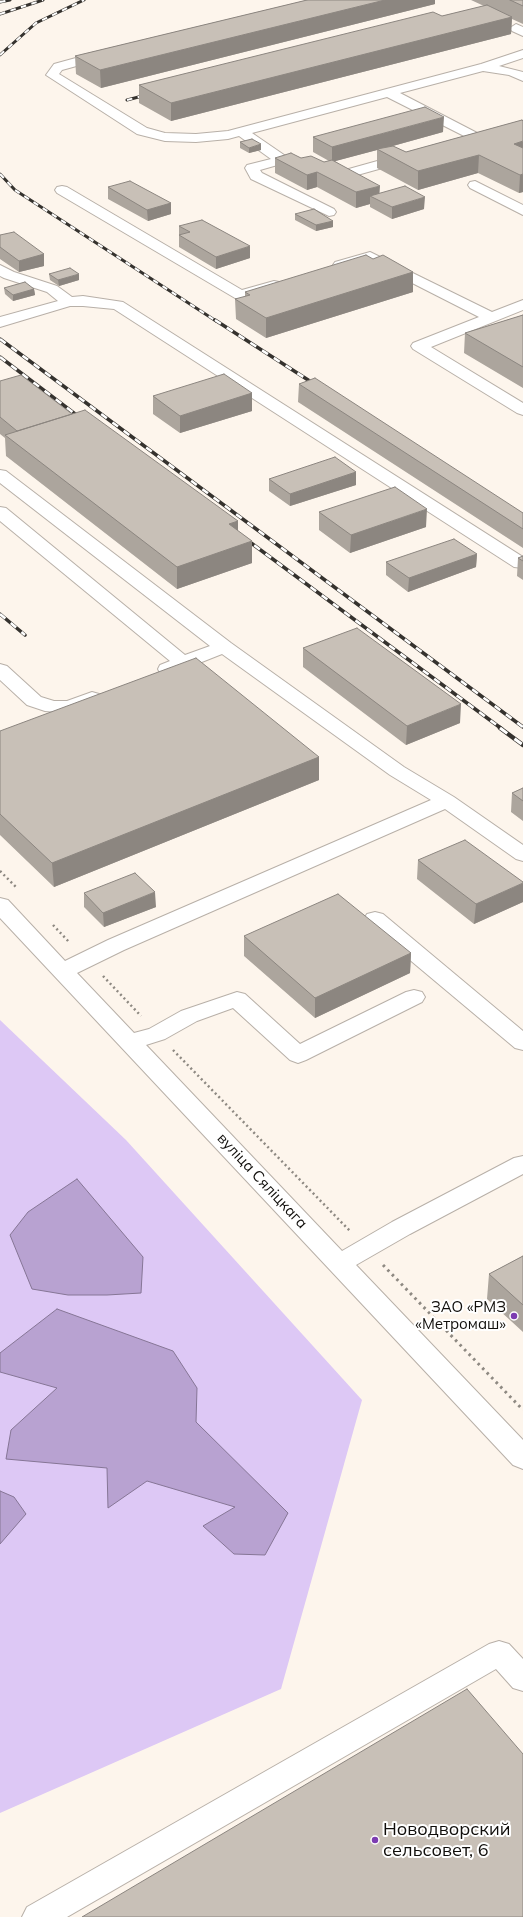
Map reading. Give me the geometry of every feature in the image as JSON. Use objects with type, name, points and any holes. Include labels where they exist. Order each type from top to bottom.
[{"type":"street","points":[[120,50],[58,67],[52,76],[142,131],[165,137],[196,138],[242,132],[390,93],[483,67],[523,54]]},
{"type":"street","points":[[483,67],[512,72],[523,77]]},
{"type":"street","points":[[390,93],[476,138]]},
{"type":"street","points":[[242,132],[282,160],[324,172],[343,175],[362,185]]},
{"type":"street","points":[[454,144],[490,134]]},
{"type":"street","points":[[343,175],[417,154]]},
{"type":"street","points":[[282,160],[252,168],[256,176],[329,212]]},
{"type":"street","points":[[475,185],[523,211]]},
{"type":"street","points":[[62,190],[240,295],[290,280]]},
{"type":"street","points":[[327,269],[370,256],[492,318]]},
{"type":"street","points":[[0,269],[9,275],[52,289],[69,302]]},
{"type":"street","points":[[0,322],[69,302],[83,301],[118,305],[520,563]]},
{"type":"street","points":[[523,305],[419,346],[523,410]]},
{"type":"street","points":[[0,475],[224,647],[397,771],[447,801],[523,855]]},
{"type":"street","points":[[0,512],[183,663]]},
{"type":"street","points":[[147,677],[224,647]]},
{"type":"street","points":[[0,670],[8,688],[34,701],[52,707],[69,707],[112,690]]},
{"type":"street","points":[[63,971],[116,945],[447,801]]},
{"type":"street","name":"вуліца Сяліцкага","points":[[0,905],[523,1458]]},
{"type":"street","points":[[375,919],[523,1043]]},
{"type":"street","points":[[130,1042],[157,1034],[189,1016],[237,999],[298,1055],[414,997]]},
{"type":"street","points":[[340,1263],[523,1164]]},
{"type":"street","points":[[38,1917],[500,1653],[523,1679]]},
{"type":"path","points":[[0,871],[22,893]]},
{"type":"path","points":[[49,921],[523,1410]]},
{"type":"shaded area","points":[[0,1020],[126,1140],[362,1400],[281,1689],[0,1813]]},
{"type":"shaded area","points":[[77,1179],[143,1257],[141,1293],[68,1295],[32,1289],[10,1235],[28,1212]]},
{"type":"shaded area","points":[[57,1309],[173,1351],[197,1388],[196,1422],[288,1513],[265,1555],[234,1554],[203,1526],[235,1507],[147,1481],[108,1508],[107,1468],[6,1459],[11,1430],[57,1388],[0,1372],[0,1353]]},
{"type":"shaded area","points":[[0,1491],[14,1497],[26,1514],[0,1544]]},
{"type":"building","points":[[307,0],[385,0],[100,70],[75,56]]},
{"type":"building","points":[[510,0],[523,0],[523,6]]},
{"type":"building","points":[[487,5],[512,17],[171,103],[139,85],[433,12],[442,16]]},
{"type":"building","points":[[425,107],[444,117],[332,147],[313,137]]},
{"type":"building","points":[[522,120],[523,141],[514,144],[523,148],[523,174],[520,175],[479,155],[418,171],[377,149],[393,146],[406,152]]},
{"type":"building","points":[[252,139],[261,144],[249,148],[240,142]]},
{"type":"building","points":[[291,153],[301,158],[311,156],[324,162],[332,160],[380,186],[356,192],[317,172],[307,175],[275,158]]},
{"type":"building","points":[[130,181],[171,203],[147,210],[108,187]]},
{"type":"building","points":[[405,186],[425,197],[392,207],[370,196]]},
{"type":"building","points":[[314,209],[333,221],[316,225],[295,214]]},
{"type":"building","points":[[202,220],[250,246],[216,257],[179,235],[190,232],[179,226]]},
{"type":"building","points":[[14,232],[44,254],[19,261],[0,247],[0,235]]},
{"type":"building","points":[[366,255],[373,259],[383,255],[413,272],[266,318],[235,299],[250,295],[245,292]]},
{"type":"building","points":[[70,268],[79,274],[58,280],[49,274]]},
{"type":"building","points":[[25,282],[34,289],[13,295],[4,288]]},
{"type":"building","points":[[523,315],[523,367],[465,333]]},
{"type":"building","points":[[224,374],[252,393],[180,416],[153,396]]},
{"type":"building","points":[[21,375],[72,414],[17,431],[0,417],[0,381]]},
{"type":"building","points":[[315,378],[523,513],[523,529],[299,384]]},
{"type":"building","points":[[85,410],[238,521],[229,524],[252,541],[177,567],[5,435]]},
{"type":"building","points":[[335,457],[356,472],[290,494],[269,479]]},
{"type":"building","points":[[395,487],[427,509],[351,535],[319,512]]},
{"type":"building","points":[[454,539],[477,554],[409,578],[386,562]]},
{"type":"building","points":[[523,556],[523,561],[518,558]]},
{"type":"building","points":[[357,628],[461,704],[407,726],[303,648]]},
{"type":"building","points":[[196,658],[319,757],[52,863],[0,814],[0,731]]},
{"type":"building","points":[[523,788],[523,801],[512,793]]},
{"type":"building","points":[[465,840],[523,883],[476,904],[418,860]]},
{"type":"building","points":[[135,873],[155,892],[103,913],[84,893]]},
{"type":"building","points":[[338,894],[411,953],[315,998],[244,936]]},
{"type":"building","points":[[523,1256],[523,1305],[489,1274]]},
{"type":"building","name":"Новодворский сельсовет, 6","points":[[467,1689],[523,1754],[523,1917],[82,1917]]},
{"type":"railway","points":[[0,2],[10,0]]},
{"type":"railway","points":[[0,14],[43,0]]},
{"type":"railway","points":[[0,55],[36,23],[84,0]]},
{"type":"railway","points":[[127,100],[150,94]]},
{"type":"railway","points":[[0,174],[15,190],[216,321]]},
{"type":"railway","points":[[215,320],[319,387]]},
{"type":"railway","points":[[0,339],[523,727]]},
{"type":"railway","points":[[0,357],[83,420]]},
{"type":"railway","points":[[243,537],[502,729]]},
{"type":"railway","points":[[0,614],[25,635]]},
{"type":"railway","points":[[500,728],[523,745]]},
{"type":"place","name":"ЗАО «РМЗ «Метромаш»","points":[[514,1316]]},
{"type":"place","name":"Новодворский сельсовет, 6","points":[[375,1840]]}]
